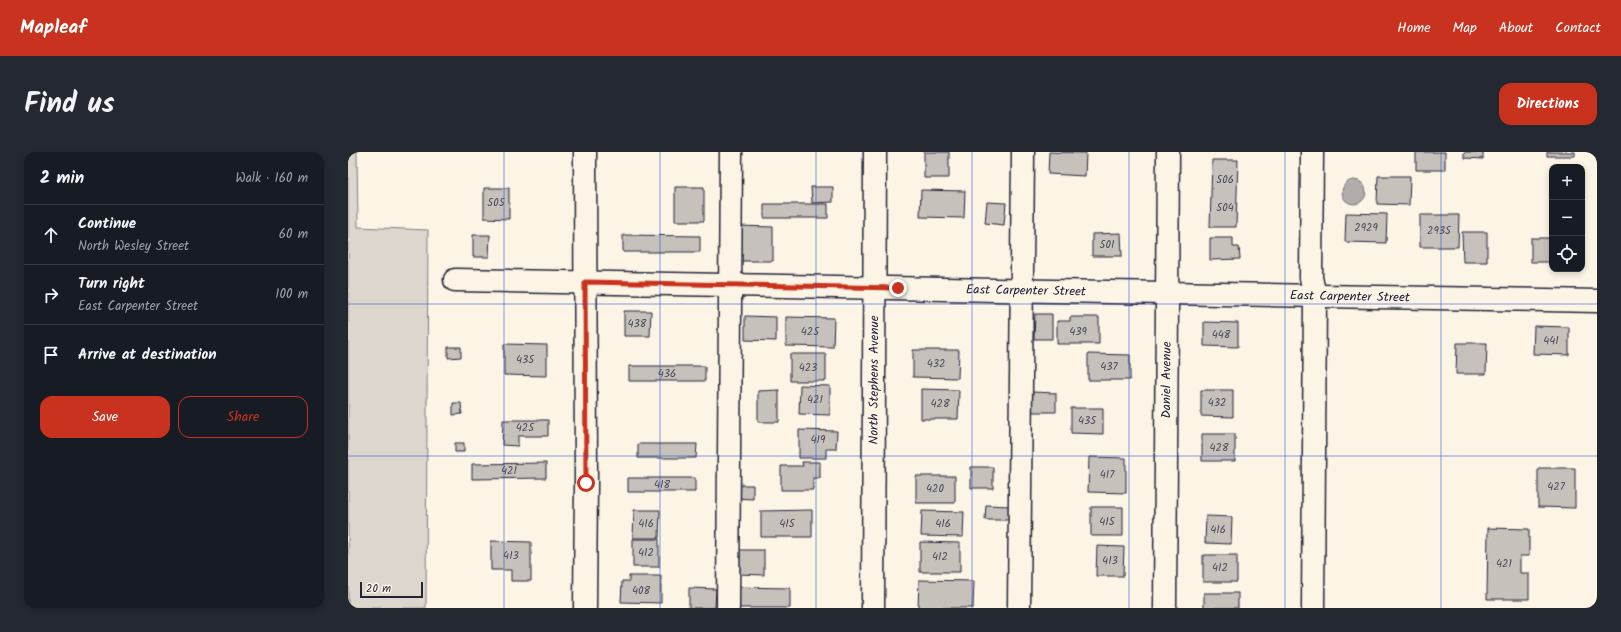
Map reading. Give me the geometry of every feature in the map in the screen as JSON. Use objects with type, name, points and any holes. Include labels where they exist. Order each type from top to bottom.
[{"type":"street","points":[[585,152],[585,608]]},
{"type":"street","points":[[728,608],[731,152]]},
{"type":"street","name":"North Stephens Avenue","points":[[873,608],[875,152]]},
{"type":"street","points":[[1020,608],[1023,152]]},
{"type":"street","name":"Daniel Avenue","points":[[1165,608],[1168,152]]},
{"type":"street","points":[[1312,152],[1311,278],[1315,295],[1313,608]]},
{"type":"street","name":"East Carpenter Street","points":[[455,280],[1597,301]]},
{"type":"shaded area","points":[[348,152],[357,152],[358,227],[428,230],[426,608],[348,608]]},
{"type":"shaded area","points":[[1354,180],[1359,181],[1365,187],[1365,197],[1359,203],[1354,204],[1349,203],[1343,197],[1342,192],[1343,187],[1349,181]]},
{"type":"building","points":[[924,152],[949,152],[949,178],[924,178]]},
{"type":"building","points":[[1049,152],[1086,153],[1085,176],[1048,174]]},
{"type":"building","points":[[1416,152],[1445,152],[1445,170],[1416,170]]},
{"type":"building","points":[[1464,152],[1483,152],[1483,159],[1464,158]]},
{"type":"building","points":[[1547,152],[1575,152],[1575,156],[1547,156]]},
{"type":"building","points":[[1212,160],[1238,160],[1236,227],[1210,227]]},
{"type":"building","points":[[1378,176],[1410,176],[1409,205],[1377,204]]},
{"type":"building","points":[[675,187],[704,187],[704,221],[675,221]]},
{"type":"building","points":[[811,187],[833,187],[833,202],[812,203]]},
{"type":"building","points":[[484,188],[509,188],[509,219],[484,218]]},
{"type":"building","points":[[921,190],[965,191],[964,218],[920,217]]},
{"type":"building","points":[[987,202],[1006,203],[1004,225],[985,223]]},
{"type":"building","points":[[764,204],[828,204],[828,218],[764,218]]},
{"type":"building","points":[[1346,213],[1387,214],[1386,243],[1345,242]]},
{"type":"building","points":[[1420,215],[1459,215],[1458,247],[1420,247]]},
{"type":"building","points":[[737,226],[773,227],[773,261],[737,261]]},
{"type":"building","points":[[1462,232],[1487,232],[1487,262],[1463,262]]},
{"type":"building","points":[[1121,233],[1122,256],[1092,256],[1092,234]]},
{"type":"building","points":[[473,235],[490,235],[489,257],[473,257]]},
{"type":"building","points":[[623,235],[700,236],[700,252],[623,252]]},
{"type":"building","points":[[1210,238],[1233,238],[1233,247],[1239,247],[1240,259],[1210,260]]},
{"type":"building","points":[[1531,238],[1549,238],[1549,262],[1531,262]]},
{"type":"building","points":[[624,311],[651,311],[650,336],[624,336]]},
{"type":"building","points":[[1035,314],[1052,314],[1052,339],[1034,339]]},
{"type":"building","points":[[745,316],[776,317],[776,341],[745,340]]},
{"type":"building","points":[[786,317],[834,318],[833,347],[786,346]]},
{"type":"building","points":[[1070,317],[1099,317],[1099,344],[1057,344],[1057,321],[1070,321]]},
{"type":"building","points":[[1204,322],[1238,323],[1238,347],[1204,346]]},
{"type":"building","points":[[1534,326],[1569,327],[1569,355],[1533,354]]},
{"type":"building","points":[[1457,343],[1487,343],[1486,374],[1456,374]]},
{"type":"building","points":[[504,344],[547,345],[547,376],[504,375]]},
{"type":"building","points":[[448,347],[461,347],[461,357],[448,358]]},
{"type":"building","points":[[913,350],[959,350],[958,378],[913,377]]},
{"type":"building","points":[[790,354],[826,354],[826,381],[790,381]]},
{"type":"building","points":[[1088,354],[1130,355],[1130,380],[1088,380]]},
{"type":"building","points":[[629,366],[705,366],[705,381],[629,381]]},
{"type":"building","points":[[800,385],[830,386],[830,415],[799,414]]},
{"type":"building","points":[[921,389],[959,390],[958,419],[921,419]]},
{"type":"building","points":[[779,390],[779,422],[758,422],[758,391]]},
{"type":"building","points":[[1201,390],[1233,390],[1233,417],[1201,416]]},
{"type":"building","points":[[1032,392],[1056,393],[1056,412],[1032,412]]},
{"type":"building","points":[[453,403],[461,403],[462,414],[453,415]]},
{"type":"building","points":[[1071,408],[1103,408],[1103,434],[1071,433]]},
{"type":"building","points":[[503,420],[548,420],[548,436],[518,436],[518,446],[502,445]]},
{"type":"building","points":[[799,430],[837,431],[836,449],[826,449],[826,458],[799,458]]},
{"type":"building","points":[[1202,434],[1235,434],[1235,461],[1202,461]]},
{"type":"building","points":[[455,443],[464,443],[464,452],[455,452]]},
{"type":"building","points":[[638,444],[697,444],[696,458],[638,458]]},
{"type":"building","points":[[1089,457],[1126,458],[1126,493],[1088,492]]},
{"type":"building","points":[[802,462],[820,462],[820,478],[813,478],[813,490],[781,490],[781,466],[803,466]]},
{"type":"building","points":[[546,463],[546,478],[472,479],[472,464]]},
{"type":"building","points":[[971,467],[993,467],[993,488],[971,488]]},
{"type":"building","points":[[1538,468],[1575,468],[1575,508],[1538,507]]},
{"type":"building","points":[[916,476],[955,476],[955,503],[916,503]]},
{"type":"building","points":[[628,478],[695,478],[695,492],[628,492]]},
{"type":"building","points":[[735,485],[753,485],[753,499],[735,498]]},
{"type":"building","points":[[986,505],[1011,506],[1010,520],[985,520]]},
{"type":"building","points":[[1091,507],[1123,507],[1123,536],[1091,536]]},
{"type":"building","points":[[634,510],[660,510],[659,538],[633,538]]},
{"type":"building","points":[[812,510],[812,537],[761,537],[761,511]]},
{"type":"building","points":[[922,511],[964,512],[963,537],[921,536]]},
{"type":"building","points":[[1206,516],[1232,517],[1231,544],[1205,543]]},
{"type":"building","points":[[1488,528],[1529,529],[1529,556],[1520,556],[1520,573],[1529,573],[1529,599],[1487,599]]},
{"type":"building","points":[[633,539],[659,539],[659,567],[633,567]]},
{"type":"building","points":[[491,541],[531,542],[531,581],[511,581],[511,570],[491,570]]},
{"type":"building","points":[[920,542],[960,543],[960,572],[920,572]]},
{"type":"building","points":[[1097,546],[1124,547],[1123,576],[1096,576]]},
{"type":"building","points":[[738,550],[764,550],[764,575],[738,574]]},
{"type":"building","points":[[1203,555],[1237,555],[1237,582],[1203,582]]},
{"type":"building","points":[[629,576],[661,576],[661,603],[621,602],[622,581],[629,581]]},
{"type":"building","points":[[919,580],[974,581],[973,608],[918,608]]},
{"type":"building","points":[[735,587],[790,588],[790,608],[735,608]]},
{"type":"building","points":[[689,588],[716,589],[715,608],[689,608]]},
{"type":"building","points":[[1204,593],[1238,593],[1238,608],[1204,608]]},
{"type":"route","points":[[586,483],[585,282],[898,288]]}]
